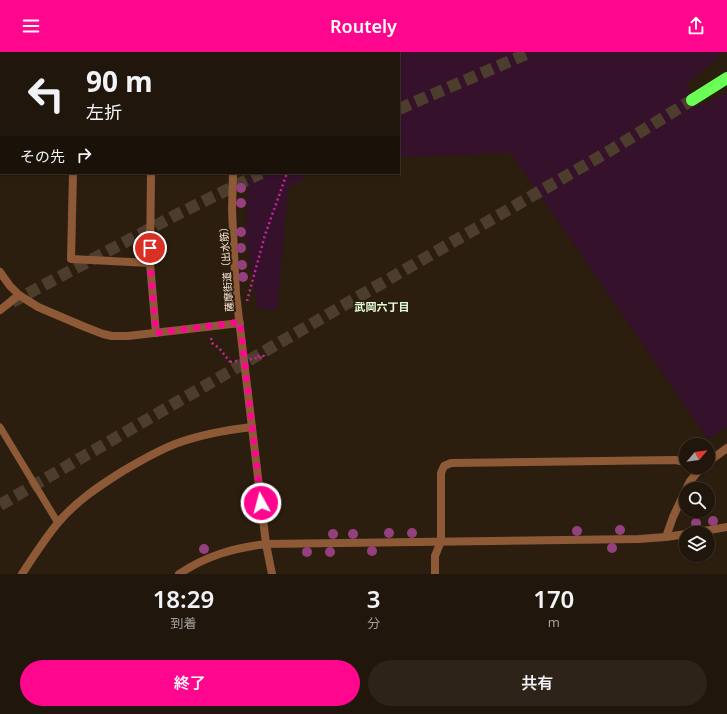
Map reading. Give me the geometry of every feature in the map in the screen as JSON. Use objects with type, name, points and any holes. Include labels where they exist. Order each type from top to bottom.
[{"type":"highway","points":[[692,100],[727,78]]},
{"type":"street","points":[[73,174],[71,259],[150,263]]},
{"type":"street","points":[[151,174],[150,263],[156,333]]},
{"type":"street","name":"薩摩街道（出水筋）","points":[[233,174],[232,210],[236,294],[266,544],[272,574]]},
{"type":"street","points":[[0,272],[10,286],[19,295],[38,307],[85,328],[112,336],[156,333],[240,322]]},
{"type":"street","points":[[0,310],[19,295]]},
{"type":"street","points":[[22,574],[58,523],[82,500],[104,483],[153,454],[174,444],[199,437],[252,427]]},
{"type":"street","points":[[715,457],[727,448]]},
{"type":"street","points":[[435,574],[435,556],[441,541],[441,473],[444,466],[451,463],[679,461]]},
{"type":"street","points":[[666,538],[690,481],[696,474]]},
{"type":"street","points":[[715,529],[727,527]]},
{"type":"street","points":[[179,574],[199,562],[215,555],[246,546],[266,544],[639,539],[666,538],[679,535]]},
{"type":"lane","points":[[0,427],[58,523]]},
{"type":"path","points":[[247,301],[265,235],[287,174]]},
{"type":"path","points":[[211,338],[212,343],[230,362],[264,357],[254,356]]},
{"type":"shaded area","points":[[400,52],[724,52],[686,85],[700,107],[727,92],[727,427],[707,438],[511,153],[400,157]]},
{"type":"shaded area","points":[[249,174],[306,174],[303,179],[288,188],[277,309],[258,309],[245,232]]},
{"type":"tunnel","points":[[400,109],[531,52]]},
{"type":"tunnel","points":[[0,505],[611,150],[692,100]]},
{"type":"tunnel","points":[[12,302],[174,216],[259,174]]},
{"type":"district","name":"武岡六丁目","points":[[382,307]]},
{"type":"route","points":[[150,248],[156,333],[240,322],[261,503]]}]
